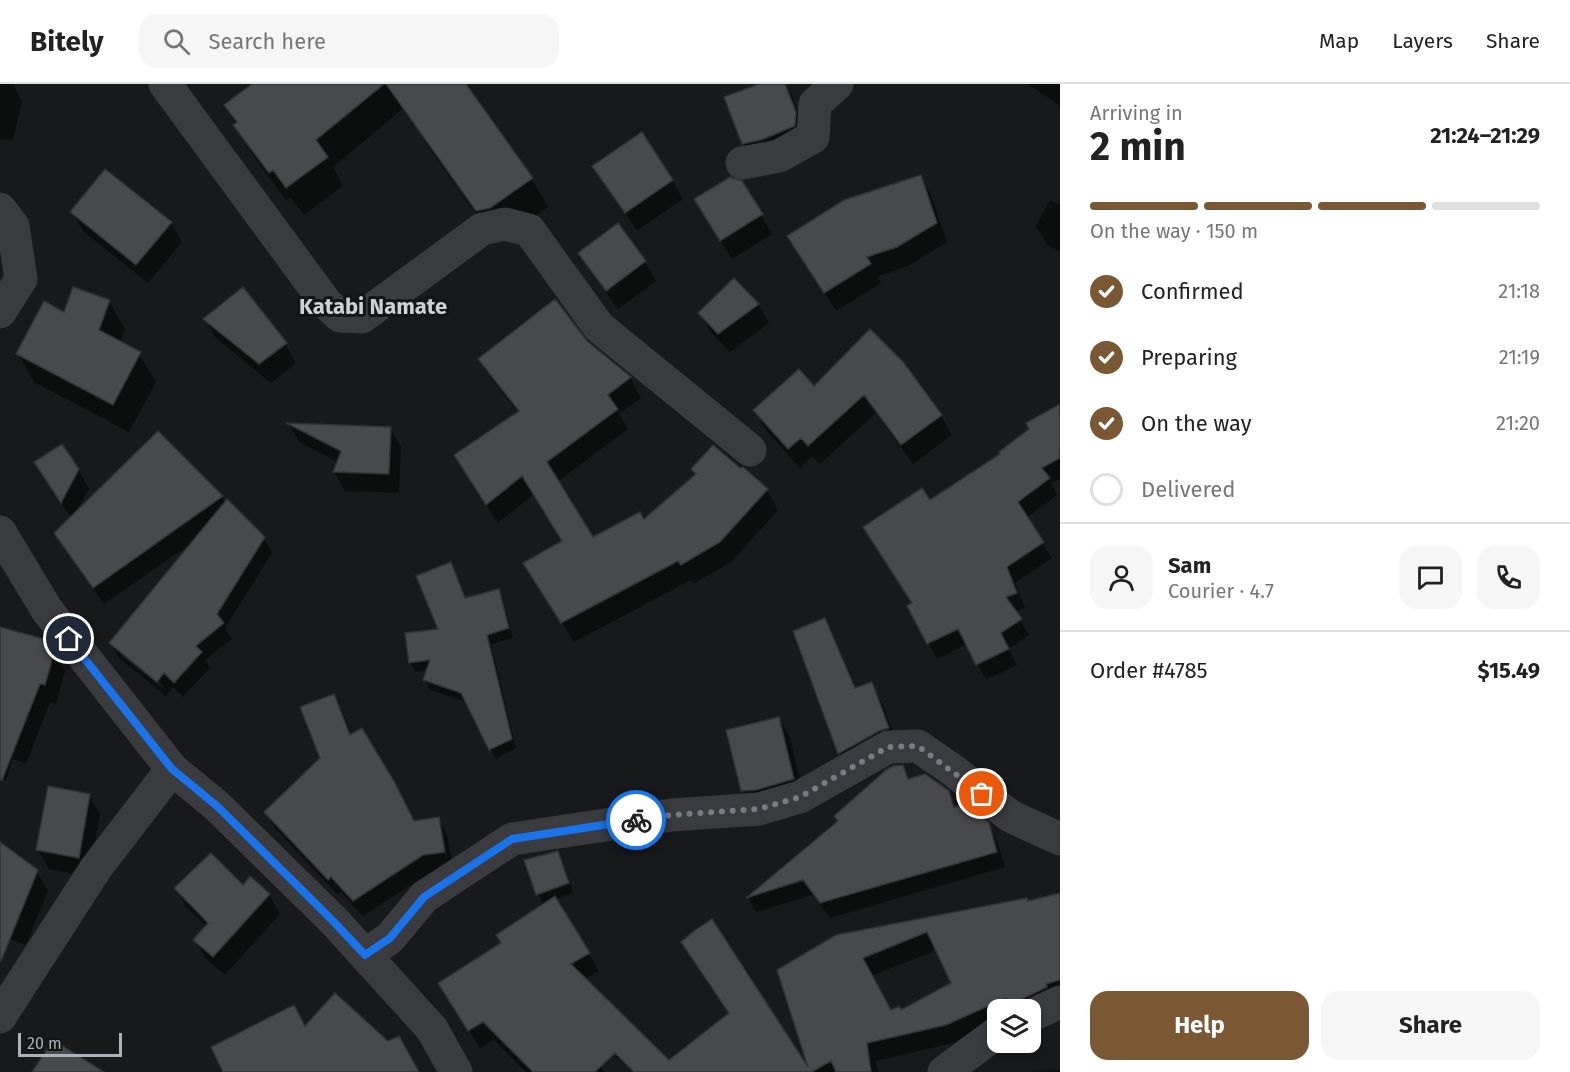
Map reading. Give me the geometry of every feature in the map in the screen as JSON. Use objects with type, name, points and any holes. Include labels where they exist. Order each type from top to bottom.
[{"type":"street","points":[[165,84],[326,303],[340,316],[362,317],[483,229],[506,224],[529,230],[599,327],[750,450]]},
{"type":"street","points":[[742,163],[779,156],[813,137],[815,104],[837,84]]},
{"type":"street","points":[[0,209],[13,226],[21,279],[0,312]]},
{"type":"street","points":[[0,532],[47,610],[172,769],[217,806],[365,955],[432,1029],[456,1072]]},
{"type":"street","points":[[365,955],[390,938],[424,897],[512,839],[672,815],[759,809],[800,797],[888,747],[918,746],[954,771],[1010,816],[1060,839]]},
{"type":"street","points":[[0,1017],[96,868],[172,769]]},
{"type":"street","points":[[1041,1011],[1060,1002]]},
{"type":"street","points":[[944,1072],[987,1040]]},
{"type":"building","points":[[252,84],[384,84],[316,140],[328,157],[286,188],[273,170],[269,173],[233,125],[237,122],[224,105]]},
{"type":"building","points":[[386,84],[466,84],[533,178],[490,208],[476,211]]},
{"type":"building","points":[[759,84],[785,84],[796,112],[795,126],[761,140],[742,144],[724,97]]},
{"type":"building","points":[[642,132],[673,180],[625,213],[592,166]]},
{"type":"building","points":[[105,169],[172,222],[136,265],[70,212]]},
{"type":"building","points":[[921,175],[937,223],[897,247],[867,257],[871,264],[824,293],[787,236],[844,200]]},
{"type":"building","points":[[730,177],[742,181],[763,214],[720,241],[694,199]]},
{"type":"building","points":[[618,223],[646,261],[606,291],[578,253]]},
{"type":"building","points":[[734,278],[759,304],[718,334],[698,313]]},
{"type":"building","points":[[73,287],[110,300],[99,330],[141,352],[113,405],[16,354],[44,301],[64,312]]},
{"type":"building","points":[[243,287],[287,343],[259,364],[203,319]]},
{"type":"building","points":[[555,299],[587,341],[631,377],[608,395],[618,409],[547,462],[593,537],[640,512],[644,519],[696,474],[691,469],[713,445],[768,489],[720,542],[681,565],[678,561],[561,623],[523,563],[562,541],[522,476],[486,505],[454,455],[519,411],[478,359]]},
{"type":"building","points":[[870,329],[904,363],[942,415],[901,445],[864,395],[808,446],[801,438],[788,449],[753,410],[799,369],[814,386]]},
{"type":"building","points":[[1060,404],[1060,458],[1042,468],[1050,478],[1018,502],[1044,542],[1007,567],[1017,593],[1006,597],[1022,619],[1001,633],[1009,649],[976,665],[958,629],[927,644],[907,606],[912,603],[863,527],[922,488],[930,500],[1000,454],[999,452],[1029,429],[1026,423]]},
{"type":"building","points":[[286,423],[391,427],[389,474],[333,472],[341,451]]},
{"type":"building","points":[[158,431],[223,496],[93,588],[54,533]]},
{"type":"building","points":[[62,444],[79,469],[61,503],[34,462]]},
{"type":"building","points":[[227,499],[265,537],[217,614],[224,623],[196,646],[202,652],[174,683],[164,673],[157,682],[109,643]]},
{"type":"building","points":[[451,562],[465,598],[499,589],[509,628],[487,635],[512,739],[489,750],[461,693],[423,680],[430,660],[409,663],[405,633],[438,629],[416,576]]},
{"type":"building","points":[[825,618],[855,688],[872,682],[889,728],[879,731],[838,754],[793,631]]},
{"type":"building","points":[[0,627],[47,640],[55,651],[45,685],[40,684],[2,780],[0,780]]},
{"type":"building","points":[[334,694],[350,735],[362,728],[395,783],[414,821],[439,817],[445,852],[423,855],[353,901],[331,877],[328,880],[264,812],[320,758],[300,707]]},
{"type":"building","points":[[779,717],[794,779],[756,790],[741,791],[726,730]]},
{"type":"building","points":[[903,765],[908,779],[925,774],[949,791],[954,807],[965,804],[989,823],[997,852],[820,903],[803,880],[746,898],[838,821],[834,816],[886,770],[893,766]]},
{"type":"building","points":[[48,786],[90,794],[79,858],[36,850]]},
{"type":"building","points":[[0,842],[38,870],[1,961],[0,960]]},
{"type":"building","points":[[558,851],[569,883],[536,895],[524,860]]},
{"type":"building","points":[[211,853],[243,885],[250,876],[270,894],[213,957],[193,940],[208,923],[174,888]]},
{"type":"building","points":[[1060,893],[1060,980],[1046,984],[1047,987],[1022,999],[987,999],[987,1007],[946,1025],[867,1043],[871,1072],[836,1072],[831,1061],[812,1072],[634,1072],[615,1053],[595,1072],[533,1072],[483,1022],[468,1031],[438,983],[501,943],[496,935],[555,896],[590,953],[571,964],[669,1060],[729,1013],[681,942],[712,919],[808,1067],[777,970],[836,935],[1027,898],[1028,901]],"holes":[[[927,932],[951,983],[901,1010],[899,1006],[891,1010],[863,958]]]},
{"type":"building","points":[[335,993],[388,1041],[399,1036],[419,1072],[223,1072],[211,1047],[294,1005],[305,1026]]},
{"type":"building","points":[[53,1040],[104,1072],[32,1072]]},
{"type":"way so far","points":[[636,820],[759,809],[800,797],[888,747],[918,746],[982,794]]},
{"type":"district","name":"Katabi Namate","points":[[373,306]]},
{"type":"route","points":[[69,639],[172,769],[217,806],[365,955],[390,938],[424,897],[512,839],[636,820]]}]
